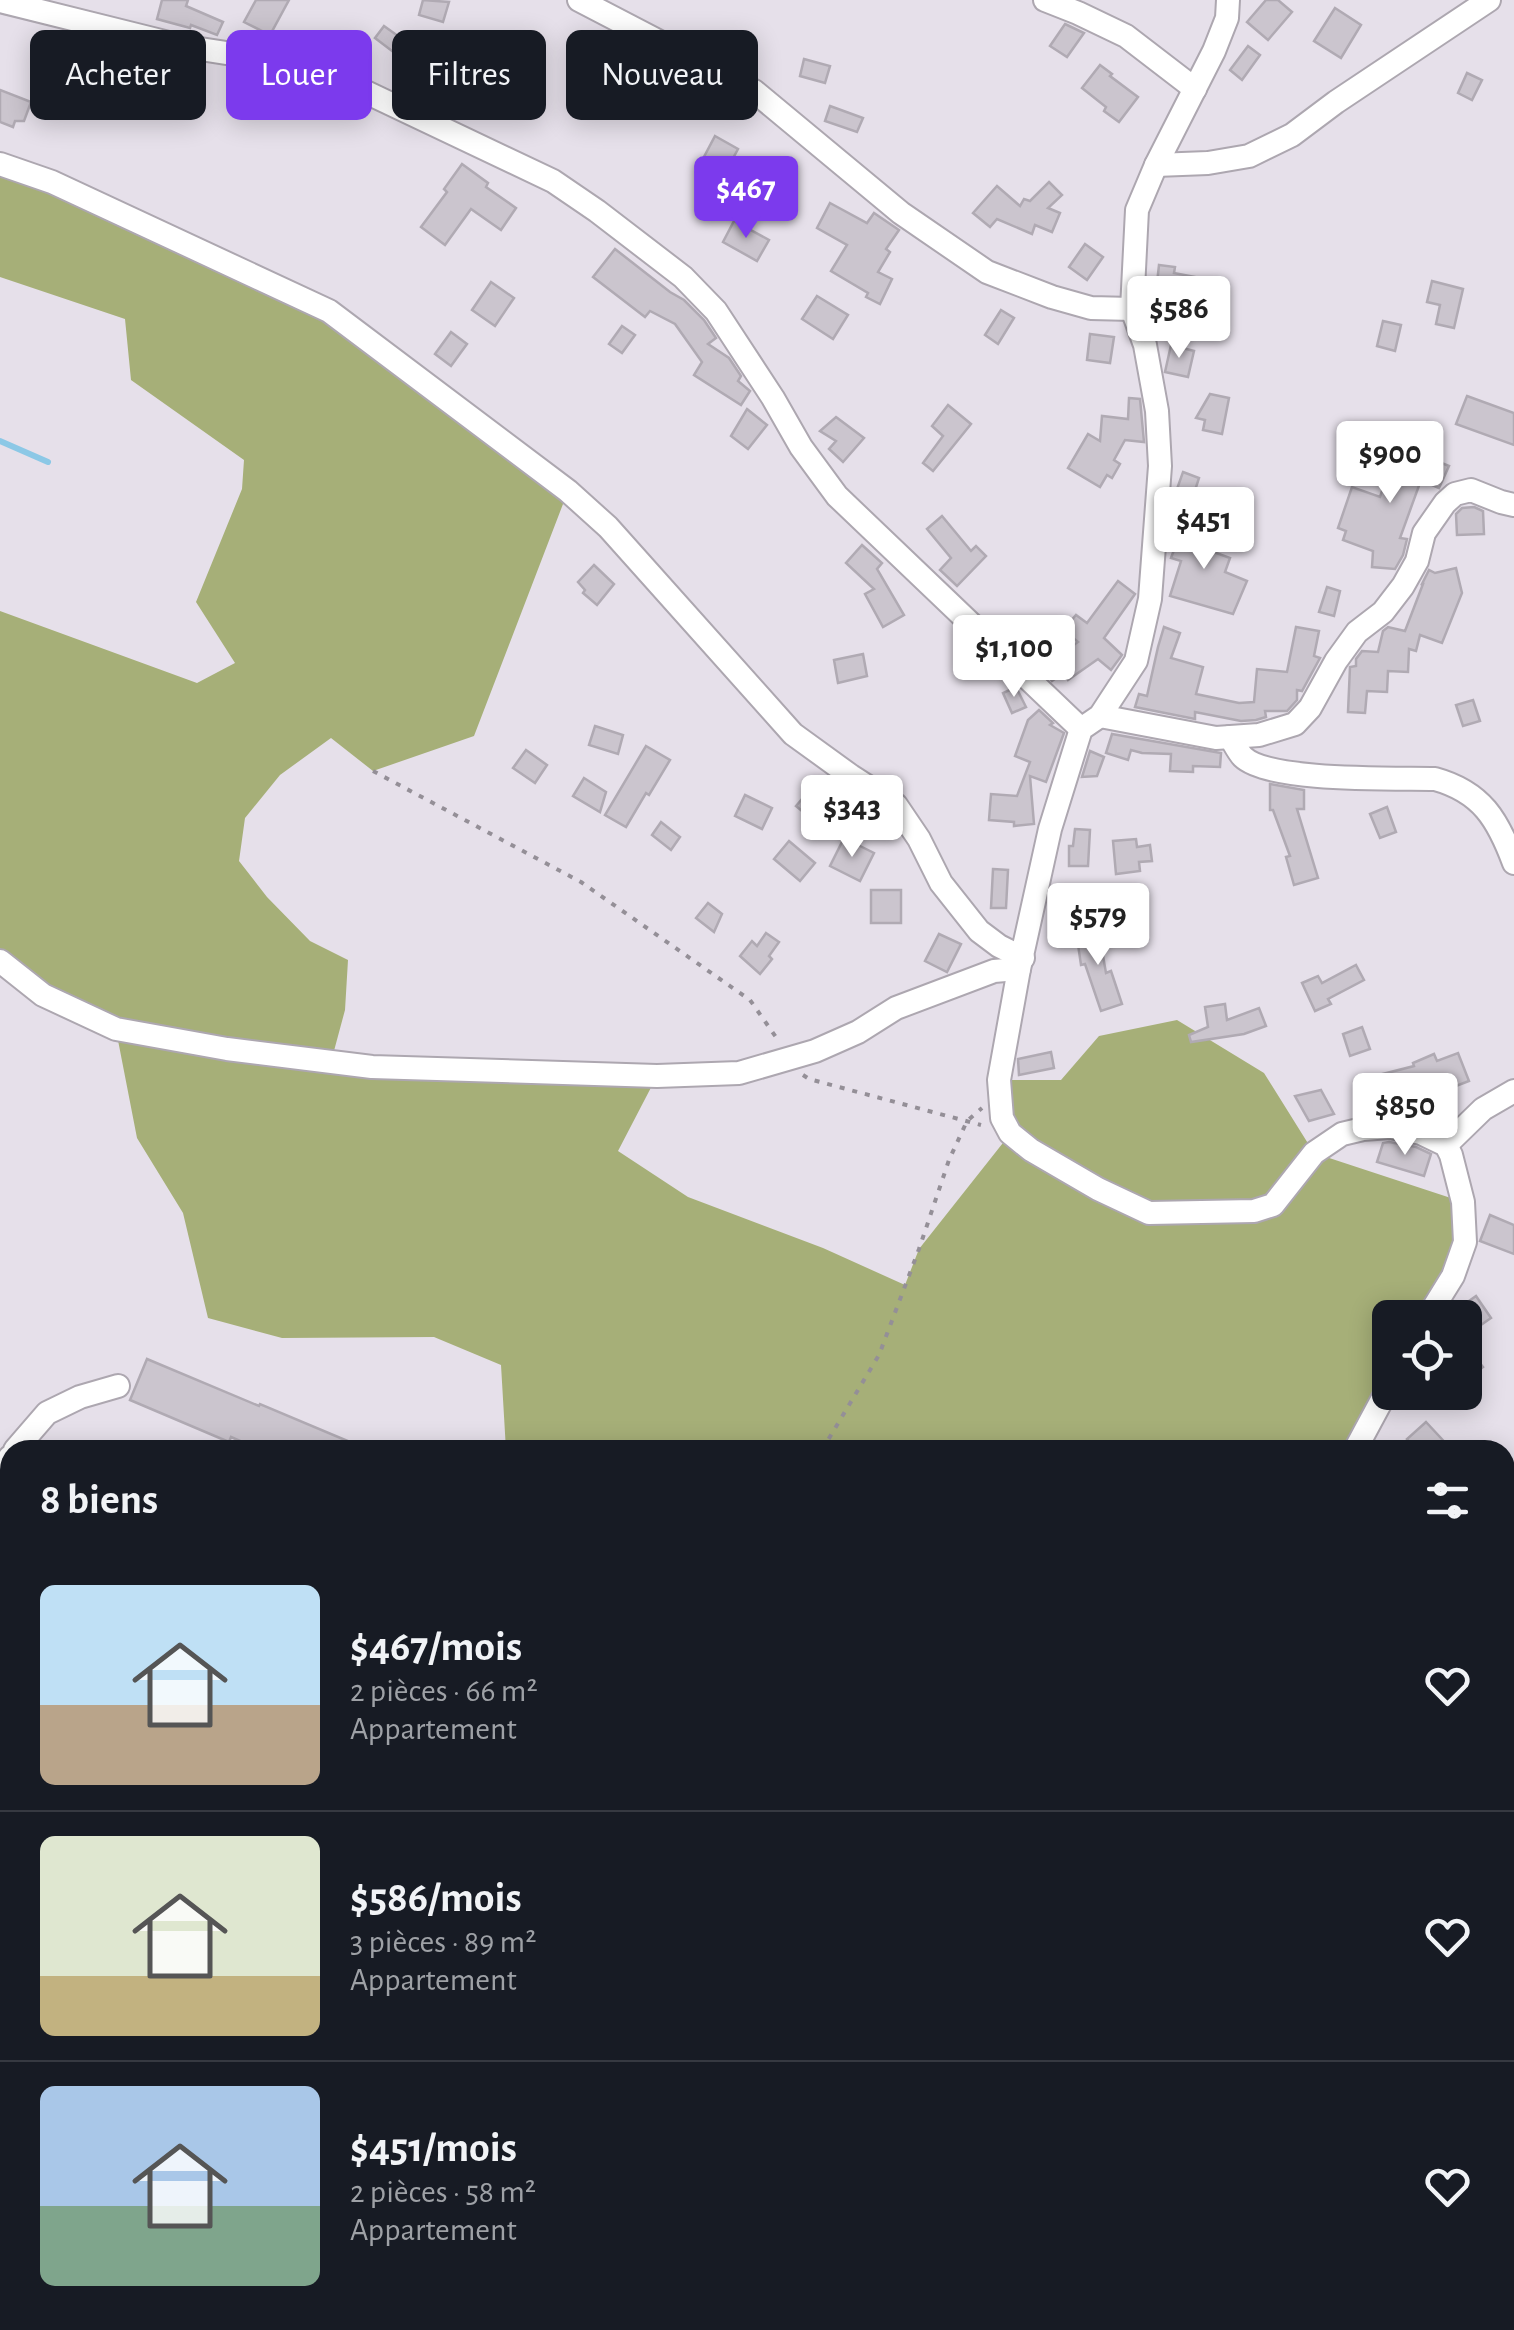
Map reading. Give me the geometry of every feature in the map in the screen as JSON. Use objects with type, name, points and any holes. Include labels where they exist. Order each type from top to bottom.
[{"type":"street","points":[[0,0],[181,46],[311,66],[553,181],[684,277],[716,311],[801,447],[837,496],[1091,722],[1216,738],[1259,734],[1294,724],[1310,708],[1357,632],[1382,612],[1403,586],[1417,561],[1424,533],[1444,503],[1455,494],[1471,490],[1514,505]]},
{"type":"street","points":[[580,0],[754,90],[902,213],[987,272],[1090,308],[1132,309]]},
{"type":"street","points":[[1045,0],[1126,36],[1195,89]]},
{"type":"street","points":[[1228,0],[1227,18],[1137,210],[1132,309],[1157,411],[1160,466],[1150,599],[1136,661],[1091,722],[1050,829],[999,1080],[1002,1118],[1010,1133],[1030,1150],[1149,1213],[1254,1211],[1273,1205],[1314,1153],[1342,1134],[1362,1128],[1390,1127],[1421,1133],[1446,1145],[1463,1202],[1465,1242],[1454,1276],[1439,1300]]},
{"type":"street","points":[[1156,165],[1208,163],[1249,156],[1292,135],[1489,0]]},
{"type":"street","points":[[0,164],[52,182],[329,312],[568,491],[608,527],[792,734],[896,805],[941,883],[979,931],[1021,964]]},
{"type":"street","points":[[1230,737],[1242,757],[1261,768],[1302,774],[1435,779],[1456,785],[1476,797],[1503,834],[1514,863]]},
{"type":"street","points":[[0,961],[43,995],[116,1030],[227,1049],[372,1066],[658,1076],[739,1073],[815,1051],[858,1032],[896,1008],[1021,964]]},
{"type":"street","points":[[1446,1145],[1483,1108],[1514,1091]]},
{"type":"street","points":[[24,1440],[48,1413],[80,1397],[118,1386]]},
{"type":"street","points":[[1360,1440],[1377,1410]]},
{"type":"path","points":[[373,770],[581,882],[710,970],[750,1000],[776,1034],[787,1059],[809,1079],[1010,1133]]},
{"type":"path","points":[[828,1440],[878,1355],[967,1121],[1000,1091]]},
{"type":"green space","points":[[0,164],[329,311],[568,491],[474,736],[373,771],[331,738],[280,775],[245,818],[239,861],[310,941],[348,960],[345,1010],[331,1062],[657,1076],[618,1151],[688,1197],[823,1248],[905,1285],[919,1249],[1010,1134],[999,1080],[1061,1080],[1099,1036],[1177,1020],[1264,1073],[1314,1153],[1463,1202],[1465,1242],[1436,1300],[1372,1300],[1372,1410],[1377,1410],[1360,1440],[505,1440],[501,1365],[434,1337],[282,1338],[208,1318],[183,1213],[137,1138],[116,1030],[0,961],[0,611],[197,683],[235,663],[196,602],[242,489],[244,460],[131,380],[125,319],[0,277]]},
{"type":"building","points":[[162,0],[188,0],[186,6],[223,22],[217,35],[157,19]]},
{"type":"building","points":[[256,0],[289,0],[273,30],[260,30],[244,22]]},
{"type":"building","points":[[423,0],[449,2],[443,22],[419,15]]},
{"type":"building","points":[[1266,0],[1278,0],[1292,12],[1268,40],[1247,22]]},
{"type":"building","points":[[1335,8],[1361,25],[1341,58],[1314,41]]},
{"type":"building","points":[[1065,24],[1084,33],[1067,57],[1050,46]]},
{"type":"building","points":[[384,26],[392,32],[392,51],[375,38]]},
{"type":"building","points":[[1248,46],[1260,55],[1242,80],[1230,70]]},
{"type":"building","points":[[804,59],[830,66],[825,83],[800,76]]},
{"type":"building","points":[[1100,65],[1138,97],[1119,122],[1082,88]]},
{"type":"building","points":[[1467,73],[1482,80],[1472,100],[1458,93]]},
{"type":"building","points":[[0,90],[30,102],[24,121],[15,121],[13,127],[0,122]]},
{"type":"building","points":[[830,106],[863,118],[857,132],[825,121]]},
{"type":"building","points":[[715,136],[738,149],[719,184],[696,172]]},
{"type":"building","points":[[462,164],[516,208],[501,230],[471,209],[445,245],[421,227]]},
{"type":"building","points":[[1049,182],[1062,195],[1048,208],[1060,213],[1052,232],[1035,225],[1032,234],[997,219],[990,227],[973,213],[997,186],[1020,206]]},
{"type":"building","points":[[830,203],[867,223],[874,213],[899,230],[886,249],[890,252],[878,272],[892,279],[880,304],[831,271],[847,245],[817,228]]},
{"type":"building","points":[[734,221],[769,240],[757,261],[723,242]]},
{"type":"building","points":[[1085,244],[1103,257],[1087,280],[1069,267]]},
{"type":"building","points":[[615,249],[684,300],[704,320],[716,338],[708,344],[729,358],[741,376],[738,381],[750,391],[741,405],[694,375],[702,362],[675,324],[650,311],[645,317],[593,277]]},
{"type":"building","points":[[1159,265],[1175,267],[1174,273],[1200,278],[1195,304],[1176,300],[1177,294],[1156,292]]},
{"type":"building","points":[[1432,281],[1463,289],[1454,328],[1436,324],[1440,305],[1427,302]]},
{"type":"building","points":[[491,282],[514,298],[495,326],[472,310]]},
{"type":"building","points":[[817,296],[848,315],[833,339],[802,319]]},
{"type":"building","points":[[1001,310],[1014,318],[998,344],[985,335]]},
{"type":"building","points":[[1383,321],[1401,325],[1395,351],[1377,346]]},
{"type":"building","points":[[622,326],[635,335],[622,353],[609,344]]},
{"type":"building","points":[[451,332],[467,344],[451,366],[435,354]]},
{"type":"building","points":[[1090,334],[1114,337],[1110,363],[1087,360]]},
{"type":"building","points":[[1171,345],[1194,351],[1188,377],[1165,372]]},
{"type":"building","points":[[1210,394],[1229,398],[1222,434],[1203,430],[1205,420],[1196,418]]},
{"type":"building","points":[[1467,396],[1514,413],[1514,445],[1456,424]]},
{"type":"building","points":[[1129,398],[1140,399],[1144,442],[1125,440],[1114,460],[1120,464],[1112,478],[1107,475],[1100,487],[1068,468],[1088,434],[1100,441],[1102,416],[1128,419]]},
{"type":"building","points":[[948,405],[971,424],[933,471],[923,463],[943,436],[932,426]]},
{"type":"building","points":[[747,409],[767,425],[748,449],[731,436]]},
{"type":"building","points":[[836,417],[864,438],[843,462],[829,449],[836,441],[820,431]]},
{"type":"building","points":[[1413,443],[1437,453],[1434,460],[1449,466],[1439,488],[1421,480],[1400,538],[1407,539],[1395,569],[1372,567],[1373,551],[1343,540],[1346,531],[1338,528],[1352,487],[1380,497],[1396,450],[1408,455]]},
{"type":"building","points":[[1183,472],[1199,478],[1189,509],[1172,503]]},
{"type":"building","points":[[1462,508],[1483,511],[1484,534],[1457,535],[1456,514]]},
{"type":"building","points":[[942,516],[971,551],[976,546],[986,556],[957,586],[940,570],[951,558],[927,529]]},
{"type":"building","points":[[1185,521],[1215,532],[1208,550],[1230,558],[1225,572],[1247,581],[1233,614],[1170,596],[1181,561],[1171,558]]},
{"type":"building","points":[[862,545],[882,563],[877,569],[904,615],[883,627],[865,594],[874,589],[846,563]]},
{"type":"building","points":[[594,565],[614,584],[597,605],[583,593],[585,590],[578,582]]},
{"type":"building","points":[[1456,568],[1462,593],[1442,643],[1420,635],[1416,651],[1409,649],[1408,672],[1388,671],[1387,692],[1367,691],[1365,713],[1348,712],[1350,667],[1356,666],[1362,651],[1378,652],[1383,631],[1388,627],[1405,631],[1429,570],[1435,573]]},
{"type":"building","points":[[1118,581],[1135,594],[1104,638],[1122,655],[1111,670],[1098,659],[1068,680],[1063,673],[1052,681],[1042,667],[1078,642],[1063,630],[1076,615],[1087,623]]},
{"type":"building","points":[[1327,587],[1340,591],[1334,616],[1319,612]]},
{"type":"building","points":[[1164,627],[1180,633],[1171,658],[1203,667],[1196,694],[1239,703],[1254,702],[1257,669],[1287,672],[1296,627],[1319,631],[1314,656],[1320,658],[1287,711],[1265,711],[1266,717],[1256,720],[1195,712],[1195,719],[1135,707],[1139,694],[1147,696]]},
{"type":"building","points":[[863,654],[867,676],[838,683],[834,660]]},
{"type":"building","points":[[1016,687],[1026,707],[1012,713],[1003,693]]},
{"type":"building","points":[[1473,700],[1480,721],[1463,726],[1456,705]]},
{"type":"building","points":[[1039,710],[1053,723],[1050,725],[1064,733],[1046,782],[1030,776],[1034,824],[1014,826],[1014,822],[989,820],[991,794],[1017,796],[1030,762],[1015,756],[1028,720]]},
{"type":"building","points":[[595,726],[623,735],[618,754],[589,745]]},
{"type":"building","points":[[1112,734],[1221,753],[1220,767],[1193,766],[1193,772],[1170,771],[1171,754],[1131,750],[1128,760],[1106,753]]},
{"type":"building","points":[[646,746],[670,760],[626,827],[605,815]]},
{"type":"building","points":[[526,750],[547,765],[535,783],[513,768]]},
{"type":"building","points":[[1090,751],[1104,757],[1097,776],[1082,777]]},
{"type":"building","points":[[584,778],[606,792],[600,812],[573,796]]},
{"type":"building","points":[[1270,784],[1304,790],[1304,809],[1297,809],[1318,878],[1294,885],[1286,857],[1290,856],[1270,810]]},
{"type":"building","points":[[813,786],[830,800],[813,820],[796,806]]},
{"type":"building","points":[[745,795],[772,808],[762,829],[735,816]]},
{"type":"building","points":[[1387,807],[1396,832],[1380,838],[1370,814]]},
{"type":"building","points":[[661,822],[680,837],[671,850],[652,835]]},
{"type":"building","points":[[1075,829],[1090,830],[1088,866],[1069,866],[1069,846],[1073,846]]},
{"type":"building","points":[[844,838],[874,853],[860,881],[830,866]]},
{"type":"building","points":[[1136,839],[1137,847],[1150,845],[1152,861],[1139,862],[1140,871],[1116,874],[1113,841]]},
{"type":"building","points":[[789,841],[815,863],[800,881],[774,859]]},
{"type":"building","points":[[993,869],[1008,870],[1006,908],[991,908]]},
{"type":"building","points":[[871,890],[901,890],[901,923],[871,923]]},
{"type":"building","points":[[708,903],[722,914],[714,932],[696,918]]},
{"type":"building","points":[[1098,927],[1106,973],[1111,971],[1122,1004],[1101,1011],[1085,964],[1081,965],[1076,931]]},
{"type":"building","points":[[766,933],[779,942],[760,974],[740,956],[752,941],[757,946]]},
{"type":"building","points":[[939,934],[961,944],[947,972],[925,961]]},
{"type":"building","points":[[1356,965],[1364,980],[1328,999],[1331,1004],[1315,1011],[1302,983],[1318,976],[1322,983]]},
{"type":"building","points":[[1225,1004],[1227,1020],[1259,1008],[1266,1026],[1244,1034],[1191,1042],[1189,1035],[1208,1027],[1205,1007]]},
{"type":"building","points":[[1362,1027],[1370,1049],[1350,1056],[1343,1034]]},
{"type":"building","points":[[1051,1052],[1054,1068],[1019,1075],[1018,1059]]},
{"type":"building","points":[[1458,1053],[1469,1081],[1448,1089],[1454,1112],[1432,1122],[1409,1115],[1403,1097],[1378,1103],[1371,1077],[1414,1066],[1413,1063],[1434,1054],[1437,1061]]},
{"type":"building","points":[[1321,1090],[1334,1114],[1309,1121],[1295,1096]]},
{"type":"building","points":[[1383,1143],[1431,1154],[1424,1176],[1377,1162]]},
{"type":"building","points":[[1490,1215],[1514,1225],[1514,1254],[1480,1241]]},
{"type":"building","points":[[1482,1305],[1491,1318],[1482,1324]]},
{"type":"building","points":[[147,1359],[345,1440],[224,1440],[130,1400]]},
{"type":"building","points":[[1426,1422],[1443,1440],[1408,1440]]},
{"type":"waterway","points":[[0,441],[48,462]]}]
